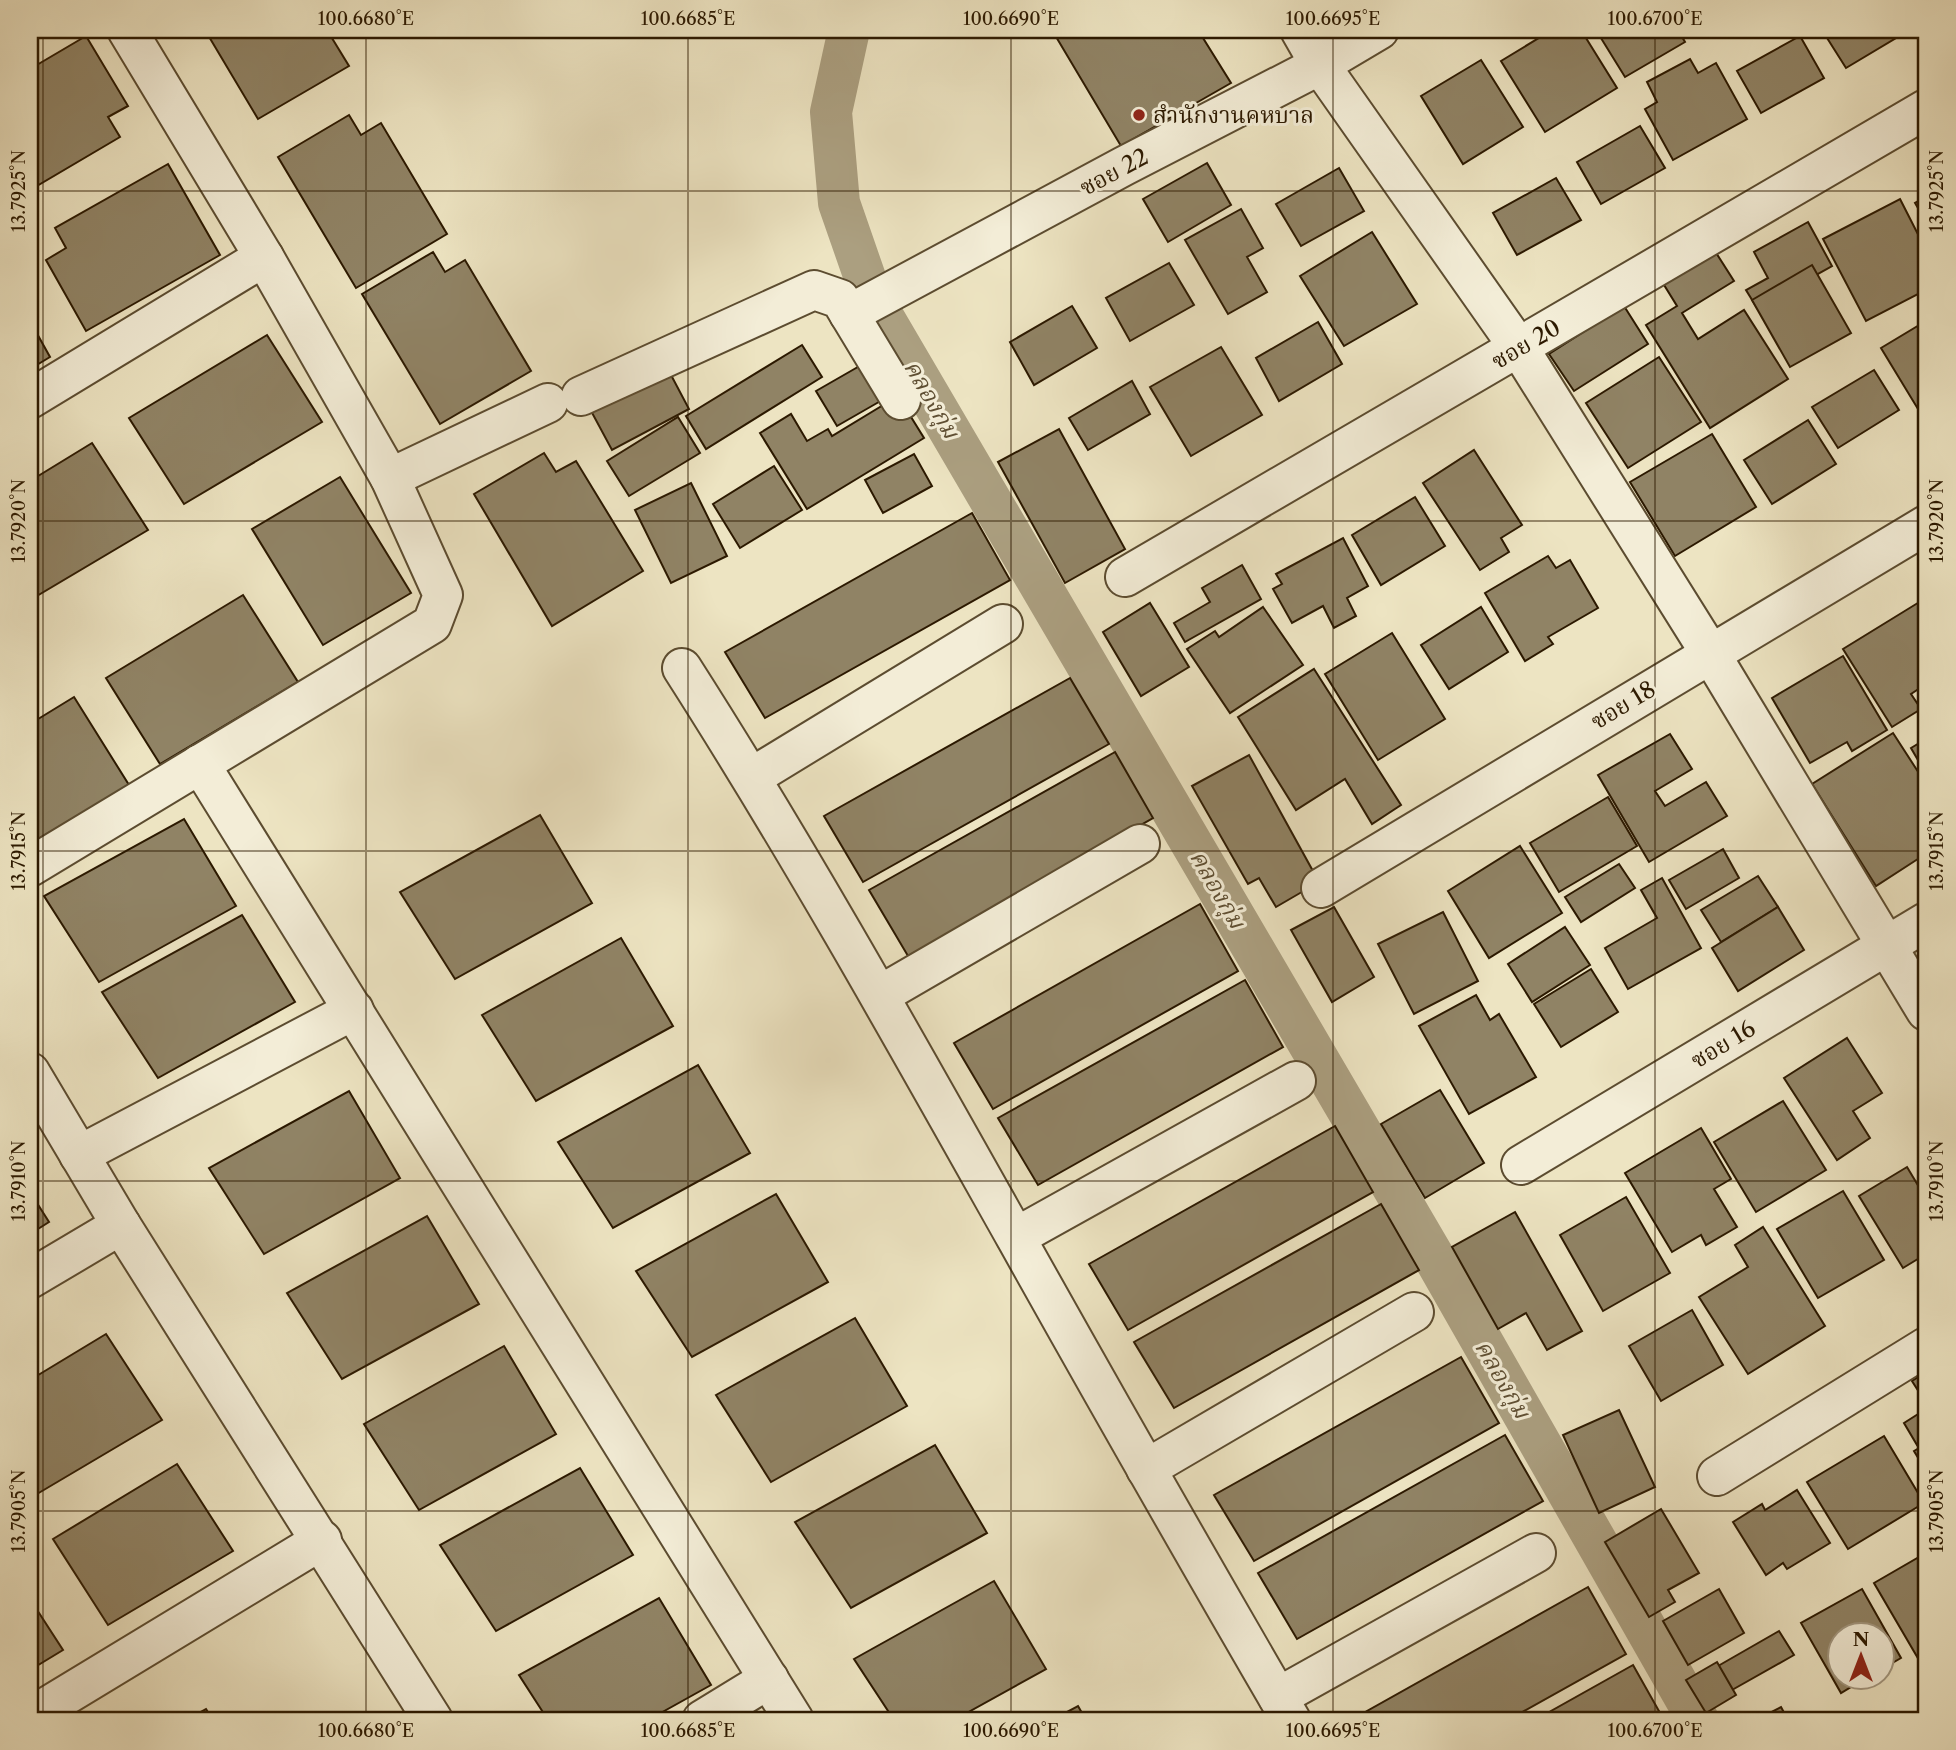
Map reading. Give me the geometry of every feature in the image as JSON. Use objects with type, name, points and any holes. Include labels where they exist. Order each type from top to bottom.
[{"type":"street","points":[[30,867],[432,624],[443,595],[390,478],[264,257],[127,30]]},
{"type":"street","points":[[1300,30],[1320,65],[1519,348],[1710,653],[1926,1011]]},
{"type":"street","name":"ซอย 22","points":[[865,306],[1320,65],[1379,30]]},
{"type":"street","name":"ซอย 20","points":[[1125,578],[1926,109]]},
{"type":"street","points":[[30,399],[264,257]]},
{"type":"street","points":[[390,478],[814,290],[865,306],[901,400]]},
{"type":"street","name":"ซอย 18","points":[[1321,888],[1926,525]]},
{"type":"street","points":[[752,777],[1003,624]]},
{"type":"street","points":[[682,668],[752,777],[880,995],[1146,1469],[1285,1709],[1536,1553]]},
{"type":"street","points":[[200,764],[794,1720]]},
{"type":"street","points":[[880,995],[1140,844]]},
{"type":"street","name":"ซอย 16","points":[[1521,1166],[1926,922]]},
{"type":"street","points":[[79,1155],[354,1010]]},
{"type":"street","points":[[30,1072],[121,1226],[322,1540],[433,1720]]},
{"type":"street","points":[[1016,1237],[1296,1081]]},
{"type":"street","points":[[30,1279],[121,1226]]},
{"type":"street","points":[[1146,1469],[1414,1312]]},
{"type":"street","points":[[1717,1476],[1926,1347]]},
{"type":"street","points":[[30,1717],[322,1540]]},
{"type":"street","points":[[702,1720],[769,1679]]},
{"type":"building","points":[[205,30],[327,30],[349,66],[258,119]]},
{"type":"building","name":"สำนักงานคหบาล","points":[[1052,30],[1198,30],[1231,83],[1121,146]]},
{"type":"building","points":[[1552,30],[1581,30],[1617,88],[1545,132],[1501,61]]},
{"type":"building","points":[[1596,30],[1678,30],[1685,42],[1625,77]]},
{"type":"building","points":[[1822,30],[1905,30],[1906,32],[1846,68]]},
{"type":"building","points":[[86,36],[128,106],[108,117],[120,137],[30,190],[30,69]]},
{"type":"building","points":[[1800,36],[1824,78],[1761,113],[1737,71]]},
{"type":"building","points":[[1690,59],[1698,73],[1716,63],[1747,119],[1673,160],[1645,109],[1657,102],[1647,82]]},
{"type":"building","points":[[1481,60],[1523,127],[1463,164],[1421,96]]},
{"type":"building","points":[[349,115],[361,135],[381,123],[447,234],[356,288],[278,157]]},
{"type":"building","points":[[1640,126],[1665,168],[1601,204],[1577,162]]},
{"type":"building","points":[[1207,163],[1231,205],[1168,242],[1143,199]]},
{"type":"building","points":[[168,164],[220,255],[86,331],[46,260],[66,248],[55,228]]},
{"type":"building","points":[[1339,168],[1364,211],[1301,246],[1276,204]]},
{"type":"building","points":[[1556,178],[1581,220],[1517,255],[1493,213]]},
{"type":"building","points":[[1926,197],[1926,222],[1915,203]]},
{"type":"building","points":[[1900,199],[1926,250],[1926,290],[1866,321],[1823,239]]},
{"type":"building","points":[[1241,209],[1263,248],[1247,257],[1267,292],[1228,314],[1185,240]]},
{"type":"building","points":[[1808,222],[1832,266],[1757,308],[1746,290],[1768,278],[1754,252]]},
{"type":"building","points":[[1372,232],[1417,304],[1344,346],[1300,276]]},
{"type":"building","points":[[1713,248],[1734,281],[1682,313],[1698,339],[1744,310],[1788,379],[1710,428],[1646,325],[1677,306],[1661,280]]},
{"type":"building","points":[[433,252],[445,272],[465,260],[531,371],[440,424],[362,294]]},
{"type":"building","points":[[1169,263],[1194,305],[1130,341],[1106,298]]},
{"type":"building","points":[[1812,265],[1851,333],[1790,367],[1752,300]]},
{"type":"building","points":[[1926,300],[1926,318],[1919,305]]},
{"type":"building","points":[[1072,306],[1097,348],[1034,385],[1010,342]]},
{"type":"building","points":[[1624,306],[1648,344],[1574,391],[1549,354]]},
{"type":"building","points":[[30,321],[50,357],[30,369]]},
{"type":"building","points":[[1926,321],[1926,411],[1921,414],[1881,348]]},
{"type":"building","points":[[1318,322],[1342,364],[1279,401],[1256,358]]},
{"type":"building","points":[[267,335],[322,422],[184,504],[129,418]]},
{"type":"building","points":[[802,345],[822,377],[706,449],[686,416]]},
{"type":"building","points":[[1221,347],[1262,415],[1191,456],[1150,387]]},
{"type":"building","points":[[1659,357],[1701,422],[1628,468],[1586,403]]},
{"type":"building","points":[[870,360],[891,395],[837,426],[816,391]]},
{"type":"building","points":[[1874,370],[1899,410],[1838,448],[1812,407]]},
{"type":"building","points":[[671,375],[689,409],[612,450],[590,409]]},
{"type":"building","points":[[1132,381],[1150,414],[1088,450],[1069,418]]},
{"type":"building","points":[[898,396],[924,438],[807,509],[760,433],[791,414],[807,441],[828,429],[832,436]]},
{"type":"building","points":[[678,417],[700,453],[629,496],[607,461]]},
{"type":"building","points":[[1808,420],[1836,464],[1772,504],[1744,460]]},
{"type":"building","points":[[1059,429],[1125,549],[1065,583],[998,462]]},
{"type":"building","points":[[1712,434],[1756,507],[1675,556],[1630,482]]},
{"type":"building","points":[[92,443],[148,530],[30,600],[30,481]]},
{"type":"building","points":[[1474,450],[1522,525],[1501,538],[1509,552],[1480,570],[1423,483]]},
{"type":"building","points":[[544,453],[556,472],[576,461],[643,571],[552,626],[474,494]]},
{"type":"building","points":[[914,454],[932,486],[883,513],[865,480]]},
{"type":"building","points":[[774,466],[802,510],[740,548],[713,504]]},
{"type":"building","points":[[340,477],[411,593],[323,645],[252,529]]},
{"type":"building","points":[[691,483],[727,556],[671,583],[635,510]]},
{"type":"building","points":[[1415,497],[1445,546],[1381,585],[1352,535]]},
{"type":"building","points":[[972,513],[1010,580],[765,718],[725,652]]},
{"type":"building","points":[[1343,538],[1368,586],[1347,598],[1356,616],[1334,628],[1323,606],[1292,623],[1273,589],[1282,584],[1276,574]]},
{"type":"building","points":[[1548,556],[1556,568],[1570,560],[1598,608],[1548,637],[1553,644],[1525,661],[1485,593]]},
{"type":"building","points":[[1242,565],[1261,599],[1185,642],[1174,623],[1210,602],[1202,588]]},
{"type":"building","points":[[243,595],[298,682],[160,764],[106,678]]},
{"type":"building","points":[[1921,601],[1926,609],[1926,684],[1911,694],[1921,709],[1892,727],[1843,649]]},
{"type":"building","points":[[1150,603],[1189,667],[1141,696],[1103,632]]},
{"type":"building","points":[[1263,607],[1303,665],[1230,713],[1187,649],[1215,631],[1219,637]]},
{"type":"building","points":[[1481,607],[1508,652],[1449,689],[1421,645]]},
{"type":"building","points":[[1392,633],[1445,719],[1378,760],[1325,674]]},
{"type":"building","points":[[1843,656],[1887,730],[1852,751],[1847,742],[1810,763],[1772,698]]},
{"type":"building","points":[[1314,669],[1401,805],[1372,824],[1345,779],[1296,810],[1238,717]]},
{"type":"building","points":[[1070,678],[1109,744],[863,882],[824,816]]},
{"type":"building","points":[[74,697],[129,785],[30,844],[30,724]]},
{"type":"building","points":[[1893,733],[1926,784],[1926,858],[1924,855],[1876,886],[1812,784]]},
{"type":"building","points":[[1670,734],[1692,769],[1655,791],[1665,806],[1706,782],[1727,816],[1649,862],[1598,775]]},
{"type":"building","points":[[1926,739],[1926,774],[1911,748]]},
{"type":"building","points":[[1115,752],[1153,818],[908,956],[869,890]]},
{"type":"building","points":[[1249,755],[1319,882],[1276,907],[1259,878],[1248,884],[1192,786]]},
{"type":"building","points":[[1608,797],[1637,846],[1559,892],[1530,843]]},
{"type":"building","points":[[540,815],[592,903],[455,979],[400,892]]},
{"type":"building","points":[[184,819],[236,906],[99,982],[44,896]]},
{"type":"building","points":[[1520,846],[1562,913],[1489,958],[1448,891]]},
{"type":"building","points":[[1723,849],[1739,878],[1686,909],[1669,880]]},
{"type":"building","points":[[1619,864],[1635,888],[1581,922],[1565,897]]},
{"type":"building","points":[[1758,876],[1778,907],[1721,942],[1701,910]]},
{"type":"building","points":[[1662,878],[1701,948],[1628,989],[1605,948],[1657,918],[1641,890]]},
{"type":"building","points":[[1200,904],[1238,971],[993,1109],[954,1043]]},
{"type":"building","points":[[1334,907],[1374,977],[1332,1002],[1291,930]]},
{"type":"building","points":[[1778,907],[1804,950],[1738,991],[1712,948]]},
{"type":"building","points":[[1443,912],[1478,981],[1414,1014],[1378,944]]},
{"type":"building","points":[[242,915],[295,1002],[158,1078],[102,992]]},
{"type":"building","points":[[1565,927],[1590,965],[1532,1002],[1508,964]]},
{"type":"building","points":[[621,938],[673,1026],[536,1101],[482,1015]]},
{"type":"building","points":[[1591,969],[1618,1012],[1561,1047],[1534,1004]]},
{"type":"building","points":[[1245,980],[1283,1047],[1038,1185],[998,1118]]},
{"type":"building","points":[[1476,995],[1490,1020],[1499,1014],[1536,1077],[1469,1114],[1419,1026]]},
{"type":"building","points":[[1847,1038],[1882,1093],[1853,1111],[1870,1138],[1837,1160],[1784,1078]]},
{"type":"building","points":[[698,1065],[750,1153],[613,1228],[558,1142]]},
{"type":"building","points":[[1440,1090],[1484,1163],[1425,1198],[1381,1124]]},
{"type":"building","points":[[349,1091],[400,1178],[264,1254],[209,1168]]},
{"type":"building","points":[[1783,1101],[1826,1170],[1756,1212],[1714,1142]]},
{"type":"building","points":[[1335,1126],[1373,1192],[1128,1330],[1089,1264]]},
{"type":"building","points":[[1701,1128],[1731,1179],[1714,1189],[1737,1227],[1706,1245],[1701,1235],[1672,1252],[1625,1173]]},
{"type":"building","points":[[1907,1167],[1919,1187],[1926,1182],[1926,1254],[1903,1268],[1859,1196]]},
{"type":"building","points":[[1843,1191],[1884,1260],[1818,1298],[1777,1229]]},
{"type":"building","points":[[30,1192],[49,1222],[30,1234]]},
{"type":"building","points":[[776,1194],[828,1282],[692,1357],[636,1271]]},
{"type":"building","points":[[1626,1197],[1670,1273],[1603,1311],[1560,1235]]},
{"type":"building","points":[[1381,1204],[1419,1270],[1174,1408],[1134,1342]]},
{"type":"building","points":[[1515,1212],[1582,1331],[1547,1350],[1526,1313],[1498,1329],[1452,1247]]},
{"type":"building","points":[[427,1216],[479,1304],[342,1379],[287,1293]]},
{"type":"building","points":[[1763,1227],[1825,1326],[1748,1374],[1699,1297],[1748,1267],[1735,1245]]},
{"type":"building","points":[[1692,1310],[1723,1365],[1661,1401],[1629,1346]]},
{"type":"building","points":[[855,1318],[907,1406],[771,1482],[716,1395]]},
{"type":"building","points":[[106,1334],[162,1420],[37,1494],[30,1482],[30,1380]]},
{"type":"building","points":[[504,1346],[556,1434],[419,1510],[364,1424]]},
{"type":"building","points":[[1461,1357],[1499,1423],[1254,1561],[1214,1495]]},
{"type":"building","points":[[1926,1372],[1926,1403],[1912,1381]]},
{"type":"building","points":[[1926,1409],[1926,1439],[1917,1445],[1904,1423]]},
{"type":"building","points":[[1619,1410],[1655,1487],[1599,1513],[1563,1435]]},
{"type":"building","points":[[1505,1435],[1543,1501],[1297,1639],[1258,1573]]},
{"type":"building","points":[[1884,1436],[1924,1503],[1848,1549],[1807,1482]]},
{"type":"building","points":[[1926,1444],[1926,1471],[1914,1451]]},
{"type":"building","points":[[935,1445],[987,1533],[851,1608],[795,1522]]},
{"type":"building","points":[[177,1464],[233,1551],[108,1625],[53,1539]]},
{"type":"building","points":[[580,1468],[633,1555],[496,1631],[440,1545]]},
{"type":"building","points":[[1797,1490],[1830,1543],[1787,1569],[1783,1563],[1766,1575],[1733,1522],[1762,1504],[1765,1510]]},
{"type":"building","points":[[1661,1509],[1699,1573],[1668,1590],[1675,1602],[1649,1617],[1605,1542]]},
{"type":"building","points":[[1926,1553],[1926,1672],[1896,1620],[1874,1583]]},
{"type":"building","points":[[994,1581],[1046,1669],[954,1720],[894,1720],[854,1659]]},
{"type":"building","points":[[1588,1587],[1626,1654],[1508,1720],[1351,1720]]},
{"type":"building","points":[[1719,1589],[1744,1633],[1688,1665],[1663,1621]]},
{"type":"building","points":[[1862,1589],[1880,1620],[1826,1620],[1826,1667],[1801,1623]]},
{"type":"building","points":[[659,1598],[711,1685],[648,1720],[548,1720],[519,1675]]},
{"type":"building","points":[[30,1599],[63,1650],[30,1670]]},
{"type":"building","points":[[1779,1631],[1794,1655],[1732,1690],[1718,1666]]},
{"type":"building","points":[[1717,1662],[1736,1695],[1706,1713],[1686,1680]]},
{"type":"building","points":[[1633,1665],[1664,1720],[1535,1720]]},
{"type":"building","points":[[1078,1706],[1086,1720],[1052,1720]]},
{"type":"building","points":[[1781,1707],[1788,1720],[1756,1720]]},
{"type":"building","points":[[206,1709],[213,1720],[186,1720]]},
{"type":"waterway","name":"คลองกุ่ม","points":[[849,30],[831,112],[839,203],[872,298],[1435,1259],[1698,1720]]},
{"type":"place","name":"สำนักงานคหบาล","points":[[1139,115]]}]
